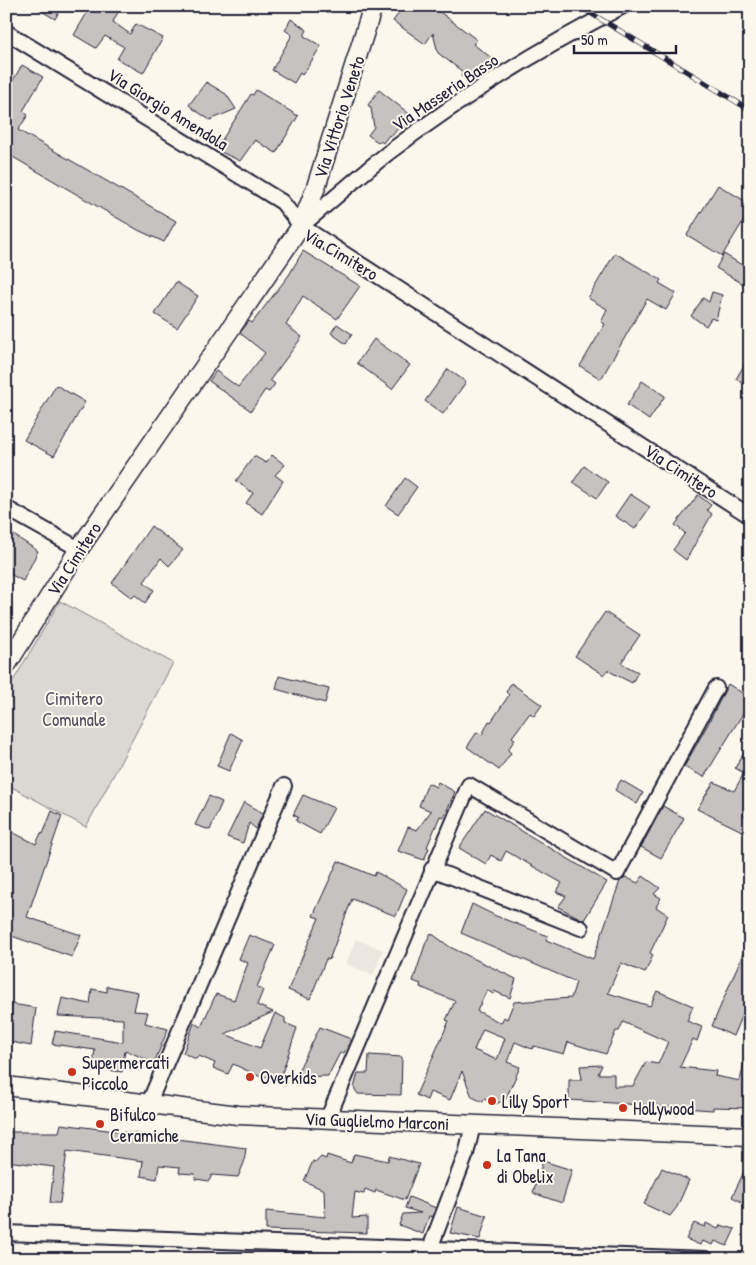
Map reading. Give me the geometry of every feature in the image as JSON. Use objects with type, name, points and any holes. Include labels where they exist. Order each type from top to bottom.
[{"type":"street","name":"Via Vittorio Veneto","points":[[300,226],[325,160],[373,6]]},
{"type":"street","name":"Via Masseria Basso","points":[[300,226],[389,153],[485,85],[588,24],[623,6]]},
{"type":"street","name":"Via Giorgio Amendola","points":[[6,32],[282,202],[300,226]]},
{"type":"street","name":"Via Cimitero","points":[[6,666],[79,549],[300,226],[750,516]]},
{"type":"street","points":[[6,508],[79,549]]},
{"type":"street","points":[[327,1120],[469,785],[617,873],[716,688]]},
{"type":"street","points":[[148,1105],[284,786]]},
{"type":"street","points":[[432,869],[581,928]]},
{"type":"street","name":"Via Guglielmo Marconi","points":[[6,1086],[238,1115],[750,1136]]},
{"type":"street","points":[[428,1253],[466,1154],[473,1124]]},
{"type":"street","points":[[6,1233],[428,1253],[706,1259]]},
{"type":"shaded area","points":[[356,939],[383,950],[373,975],[346,964]]},
{"type":"green space","name":"Cimitero Comunale","points":[[60,601],[173,663],[86,827],[6,784],[6,693]]},
{"type":"building","points":[[33,6],[62,6],[55,19]]},
{"type":"building","points":[[91,6],[109,6],[118,12],[113,22],[130,34],[136,24],[163,38],[143,73],[117,59],[124,47],[105,36],[96,48],[74,35]]},
{"type":"building","points":[[404,6],[432,6],[477,40],[473,44],[493,59],[486,70],[479,73],[472,83],[461,76],[463,72],[438,53],[433,33],[425,44],[393,21]]},
{"type":"building","points":[[291,19],[307,30],[304,36],[321,46],[302,75],[300,73],[294,83],[272,70],[292,35],[285,30]]},
{"type":"building","points":[[22,65],[43,77],[23,111],[28,115],[18,130],[176,221],[164,242],[138,230],[6,153],[6,92]]},
{"type":"building","points":[[206,82],[226,94],[236,109],[210,120],[189,105]]},
{"type":"building","points":[[256,90],[298,116],[276,153],[255,140],[240,161],[221,152],[220,143],[251,94],[253,95]]},
{"type":"building","points":[[379,90],[412,116],[403,129],[400,126],[383,143],[380,141],[379,143],[368,135],[374,127],[371,108],[368,105]]},
{"type":"building","points":[[718,185],[750,204],[750,210],[722,256],[687,235]]},
{"type":"building","points":[[303,251],[360,286],[337,319],[303,296],[286,325],[302,337],[270,380],[275,384],[269,392],[265,390],[251,411],[209,381],[216,371],[238,387],[265,353],[240,333],[249,321],[252,323],[289,275]]},
{"type":"building","points":[[615,253],[661,280],[659,283],[676,293],[666,310],[647,299],[601,379],[580,366],[605,324],[601,322],[607,309],[588,298]]},
{"type":"building","points":[[724,254],[750,270],[750,288],[716,268]]},
{"type":"building","points":[[176,282],[198,296],[177,328],[155,314]]},
{"type":"building","points":[[712,292],[722,295],[716,320],[711,318],[706,326],[691,316],[703,298],[709,302]]},
{"type":"building","points":[[337,324],[352,334],[346,344],[331,333]]},
{"type":"building","points":[[374,339],[410,365],[392,389],[357,363]]},
{"type":"building","points":[[750,355],[750,387],[736,379]]},
{"type":"building","points":[[448,369],[466,382],[443,414],[425,401]]},
{"type":"building","points":[[642,381],[665,396],[649,420],[627,405]]},
{"type":"building","points":[[56,385],[85,402],[54,456],[24,440]]},
{"type":"building","points":[[272,455],[285,465],[275,475],[283,481],[262,514],[246,503],[253,493],[236,481],[254,456],[266,463]]},
{"type":"building","points":[[584,466],[608,482],[597,498],[573,482]]},
{"type":"building","points":[[405,478],[417,487],[398,514],[386,506]]},
{"type":"building","points":[[630,494],[650,507],[635,529],[615,516]]},
{"type":"building","points":[[698,495],[711,505],[707,510],[712,514],[686,560],[673,550],[685,533],[675,525]]},
{"type":"building","points":[[151,526],[183,550],[169,566],[161,558],[144,582],[154,590],[145,603],[135,595],[132,598],[112,583]]},
{"type":"building","points":[[6,530],[38,551],[23,581],[6,572]]},
{"type":"building","points":[[605,612],[640,635],[621,663],[638,672],[632,683],[607,670],[604,675],[575,656]]},
{"type":"building","points":[[279,676],[329,689],[325,703],[276,689]]},
{"type":"building","points":[[511,683],[542,705],[534,716],[530,713],[512,737],[515,739],[508,750],[511,753],[499,770],[467,747],[477,732],[482,735],[489,721],[491,722],[509,695],[506,692]]},
{"type":"building","points":[[728,684],[750,698],[750,702],[704,777],[684,767]]},
{"type":"building","points":[[231,733],[243,740],[229,771],[217,766]]},
{"type":"building","points":[[750,743],[750,784],[744,795],[750,799],[743,815],[750,818],[750,835],[697,809],[714,782],[734,791],[744,773],[735,768]]},
{"type":"building","points":[[621,780],[643,793],[637,804],[615,790]]},
{"type":"building","points":[[438,782],[455,792],[444,817],[440,816],[427,847],[429,848],[424,860],[398,851],[408,827],[417,830],[431,811],[419,806],[428,783],[436,787]]},
{"type":"building","points":[[303,795],[334,808],[320,834],[296,821],[298,817],[293,815]]},
{"type":"building","points":[[209,796],[222,802],[210,830],[195,825]]},
{"type":"building","points":[[244,802],[263,813],[256,829],[249,823],[243,843],[227,837]]},
{"type":"building","points":[[663,806],[684,818],[661,858],[641,847]]},
{"type":"building","points":[[485,809],[607,882],[584,920],[558,907],[566,896],[556,892],[562,883],[506,851],[501,861],[491,855],[486,864],[459,848]]},
{"type":"building","points":[[52,811],[62,816],[27,917],[81,935],[72,957],[6,934],[6,829],[36,844],[41,833],[43,834]]},
{"type":"building","points":[[338,861],[374,876],[376,872],[407,889],[396,916],[352,899],[329,960],[326,959],[310,999],[288,990],[319,918],[313,916]]},
{"type":"building","points":[[643,876],[660,888],[654,894],[661,898],[656,907],[668,915],[650,953],[653,955],[645,973],[621,963],[608,993],[650,1006],[657,991],[693,1006],[687,1021],[702,1027],[697,1041],[693,1039],[680,1067],[716,1071],[715,1076],[740,1081],[745,1058],[750,1059],[750,1108],[713,1107],[713,1110],[569,1100],[569,1080],[582,1080],[580,1066],[602,1065],[598,1074],[614,1074],[614,1086],[633,1086],[646,1062],[658,1064],[668,1042],[623,1022],[619,1031],[616,1031],[606,1054],[568,1042],[564,1054],[534,1046],[532,1049],[515,1042],[507,1062],[520,1067],[504,1103],[496,1104],[484,1099],[483,1102],[472,1097],[462,1071],[450,1100],[430,1092],[427,1100],[416,1095],[449,1021],[446,1020],[455,1001],[420,987],[421,984],[413,981],[426,942],[431,933],[450,947],[516,979],[510,998],[494,991],[493,994],[487,990],[477,1011],[501,1023],[504,1017],[507,1019],[514,1002],[571,998],[576,982],[461,933],[472,904],[496,916],[548,936],[546,940],[593,959],[620,881],[625,877],[638,883]],"holes":[[[483,1029],[505,1038],[497,1060],[474,1050]]]},
{"type":"building","points":[[249,935],[275,945],[257,987],[263,990],[257,1005],[273,1012],[225,1034],[260,1048],[275,1013],[285,1018],[285,1023],[297,1028],[281,1076],[261,1077],[233,1064],[228,1074],[213,1068],[215,1063],[199,1056],[196,1059],[183,1053],[194,1023],[201,1027],[216,994],[234,1000],[248,963],[239,959]]},
{"type":"building","points":[[750,937],[750,995],[733,1036],[712,1026]]},
{"type":"building","points":[[107,986],[138,992],[134,1011],[148,1012],[145,1023],[168,1029],[154,1063],[125,1050],[122,1072],[92,1068],[95,1050],[52,1044],[55,1031],[123,1042],[123,1019],[58,1016],[62,998],[90,1004],[92,989],[107,992]]},
{"type":"building","points":[[12,1004],[36,1008],[31,1046],[6,1041],[6,1014],[11,1014]]},
{"type":"building","points":[[320,1027],[351,1039],[344,1053],[340,1053],[328,1076],[295,1077]]},
{"type":"building","points":[[369,1055],[402,1057],[401,1095],[358,1094],[354,1088],[358,1073],[368,1073]]},
{"type":"building","points":[[61,1124],[246,1148],[244,1163],[238,1177],[212,1175],[209,1181],[196,1179],[195,1174],[179,1173],[180,1167],[159,1165],[157,1179],[141,1176],[143,1161],[67,1151],[60,1203],[50,1203],[54,1167],[6,1161],[6,1132],[59,1132]]},
{"type":"building","points":[[354,1154],[388,1161],[389,1156],[419,1164],[405,1200],[376,1190],[375,1193],[365,1189],[364,1194],[355,1192],[352,1218],[367,1217],[367,1233],[266,1230],[266,1211],[325,1217],[324,1190],[304,1181],[313,1161],[316,1162],[321,1157],[326,1159],[327,1155],[351,1163]]},
{"type":"building","points":[[750,1159],[750,1206],[732,1197]]},
{"type":"building","points":[[543,1161],[572,1170],[562,1203],[533,1193]]},
{"type":"building","points":[[662,1168],[689,1180],[677,1207],[670,1216],[644,1204]]},
{"type":"building","points":[[409,1197],[436,1208],[433,1217],[429,1216],[423,1234],[399,1225],[403,1214],[421,1213],[405,1208]]},
{"type":"building","points":[[458,1207],[487,1216],[480,1239],[450,1233]]},
{"type":"building","points":[[694,1223],[705,1227],[706,1223],[718,1229],[720,1225],[735,1229],[727,1246],[715,1241],[713,1245],[702,1241],[700,1245],[686,1239]]},
{"type":"railway","points":[[579,6],[750,110]]},
{"type":"place","name":"Supermercati Piccolo","points":[[72,1072]]},
{"type":"place","name":"Overkids","points":[[250,1077]]},
{"type":"place","name":"Lilly Sport","points":[[492,1101]]},
{"type":"place","name":"Hollywood","points":[[623,1108]]},
{"type":"place","name":"Bifulco Ceramiche","points":[[100,1124]]},
{"type":"place","name":"La Tana di Obelix","points":[[487,1165]]}]
